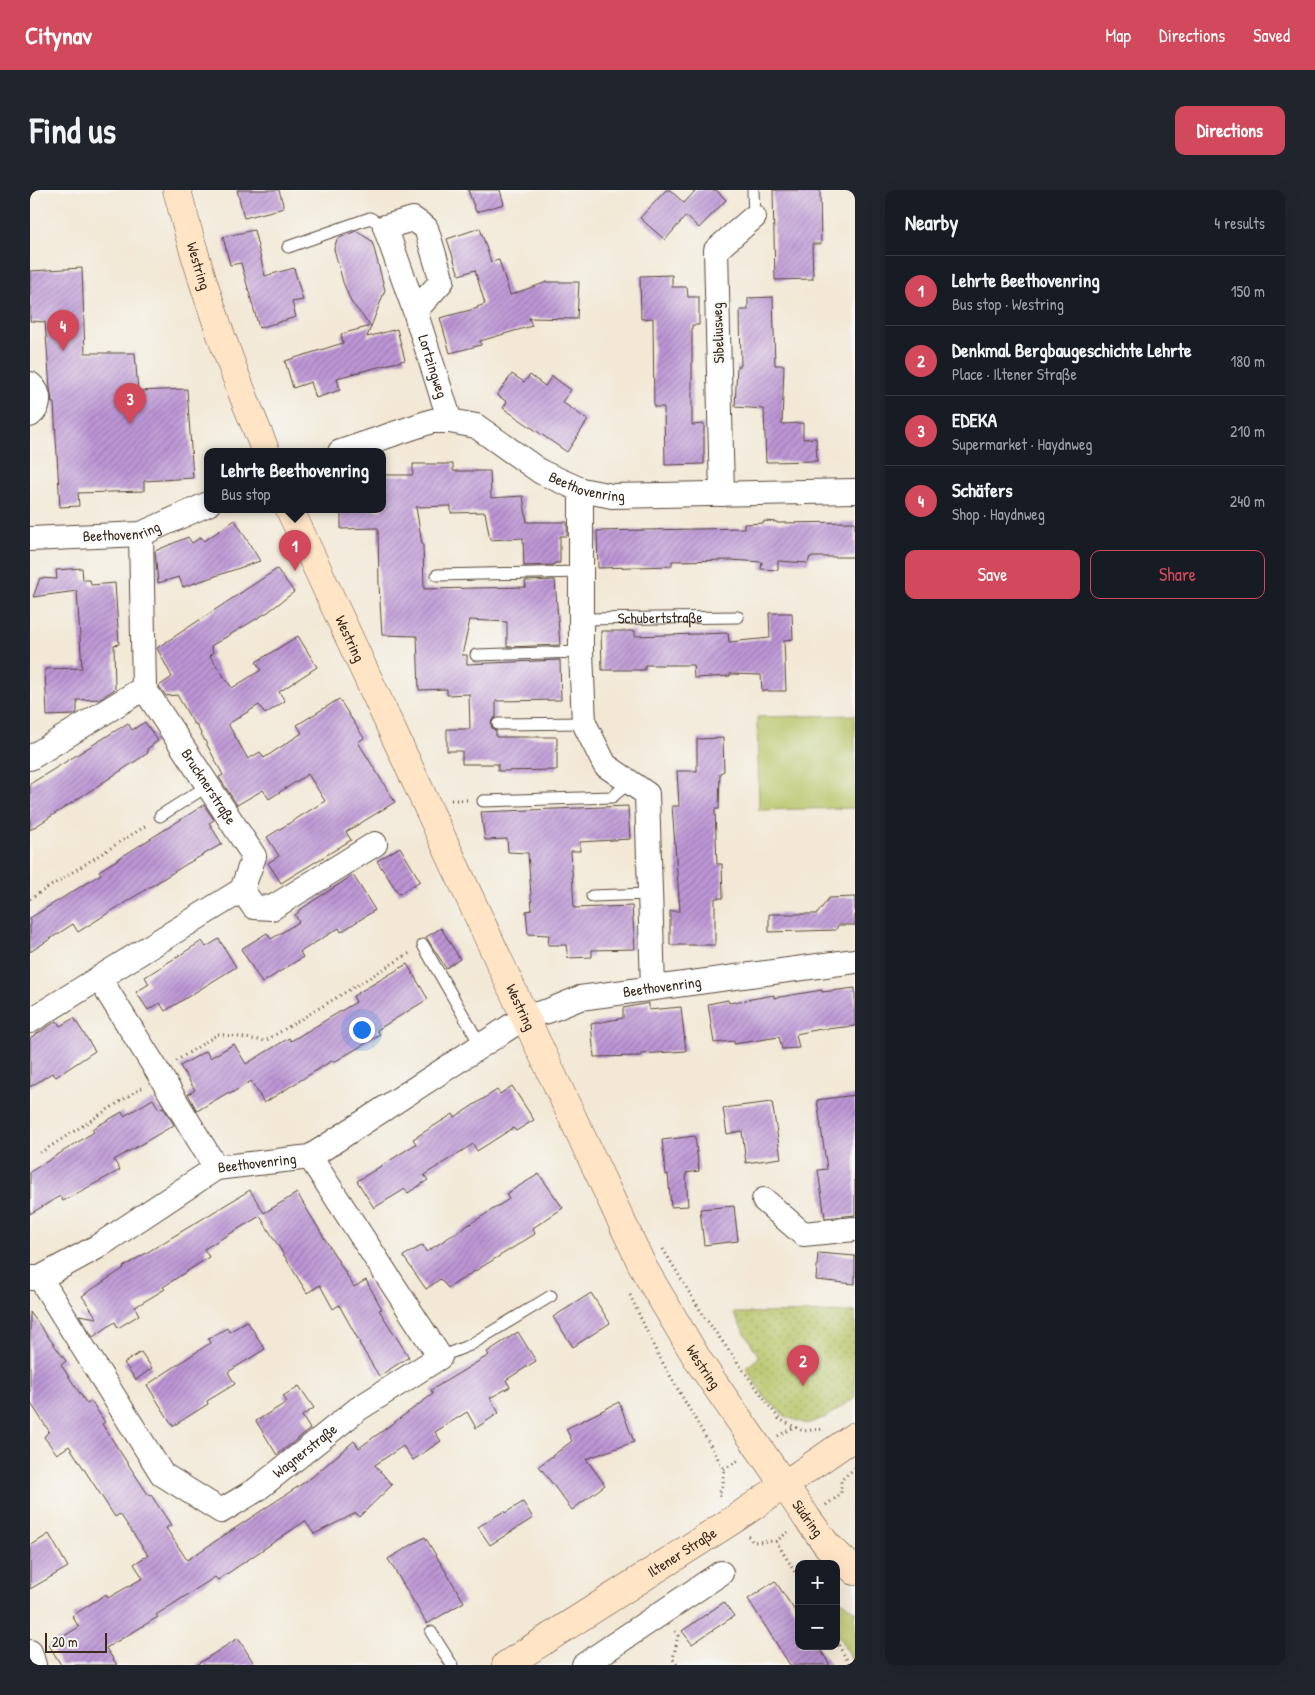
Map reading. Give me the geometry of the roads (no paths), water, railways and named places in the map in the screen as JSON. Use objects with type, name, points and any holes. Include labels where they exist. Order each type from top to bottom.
[{"type":"street","name":"Westring","points":[[178,190],[191,243],[221,337],[264,448]]},
{"type":"street","name":"Sibeliusweg","points":[[722,494],[716,250],[754,217]]},
{"type":"street","points":[[386,227],[413,219],[426,228],[442,281],[415,311]]},
{"type":"street","name":"Lortzingweg","points":[[386,227],[450,421]]},
{"type":"street","points":[[30,384],[38,397],[38,404],[30,415]]},
{"type":"street","name":"Beethovenring","points":[[352,448],[432,421],[450,421],[476,426],[541,472],[581,490],[612,496],[855,491]]},
{"type":"street","points":[[581,490],[581,619],[584,723],[605,765],[647,794],[653,988]]},
{"type":"street","name":"Beethovenring","points":[[30,539],[141,534],[204,506]]},
{"type":"street","name":"Westring","points":[[291,513],[644,1269],[698,1360],[785,1486]]},
{"type":"street","points":[[32,752],[144,688],[141,534]]},
{"type":"street","name":"Brucknerstraße","points":[[144,688],[254,856],[242,890]]},
{"type":"street","points":[[30,1021],[242,890],[254,907],[272,908],[375,844]]},
{"type":"street","name":"Beethovenring","points":[[35,1278],[97,1247],[216,1168],[310,1157],[525,1017],[548,1011],[580,998],[855,961]]},
{"type":"street","points":[[99,978],[160,1074],[216,1168]]},
{"type":"street","points":[[310,1157],[440,1357]]},
{"type":"street","points":[[764,1200],[803,1234],[855,1229]]},
{"type":"street","name":"Wagnerstraße","points":[[35,1278],[162,1474],[221,1511],[256,1490],[358,1409],[440,1357]]},
{"type":"street","name":"Iltener Straße","points":[[506,1665],[785,1486],[855,1436]]},
{"type":"street","name":"Südring","points":[[785,1486],[827,1545],[855,1571]]},
{"type":"street","points":[[584,1665],[721,1573]]},
{"type":"street","points":[[30,1652],[34,1665]]},
{"type":"lane","name":"Sibeliusweg","points":[[753,190],[754,217]]},
{"type":"lane","points":[[288,247],[370,218],[386,227]]},
{"type":"lane","points":[[437,575],[581,572]]},
{"type":"lane","name":"Schubertstraße","points":[[581,619],[738,617]]},
{"type":"lane","points":[[476,655],[582,652]]},
{"type":"lane","points":[[498,724],[584,723]]},
{"type":"lane","points":[[483,801],[612,797],[629,783]]},
{"type":"lane","points":[[160,816],[209,785]]},
{"type":"lane","points":[[592,896],[649,894]]},
{"type":"lane","points":[[423,945],[481,1046]]},
{"type":"lane","points":[[440,1357],[470,1344],[551,1296]]},
{"type":"lane","points":[[431,1632],[452,1665]]},
{"type":"place","name":"Schäfers","points":[[63,351]]},
{"type":"place","name":"EDEKA","points":[[130,424]]},
{"type":"place","name":"Lehrte Beethovenring","points":[[295,571]]},
{"type":"place","name":"Denkmal Bergbaugeschichte Lehrte","points":[[803,1386]]}]
